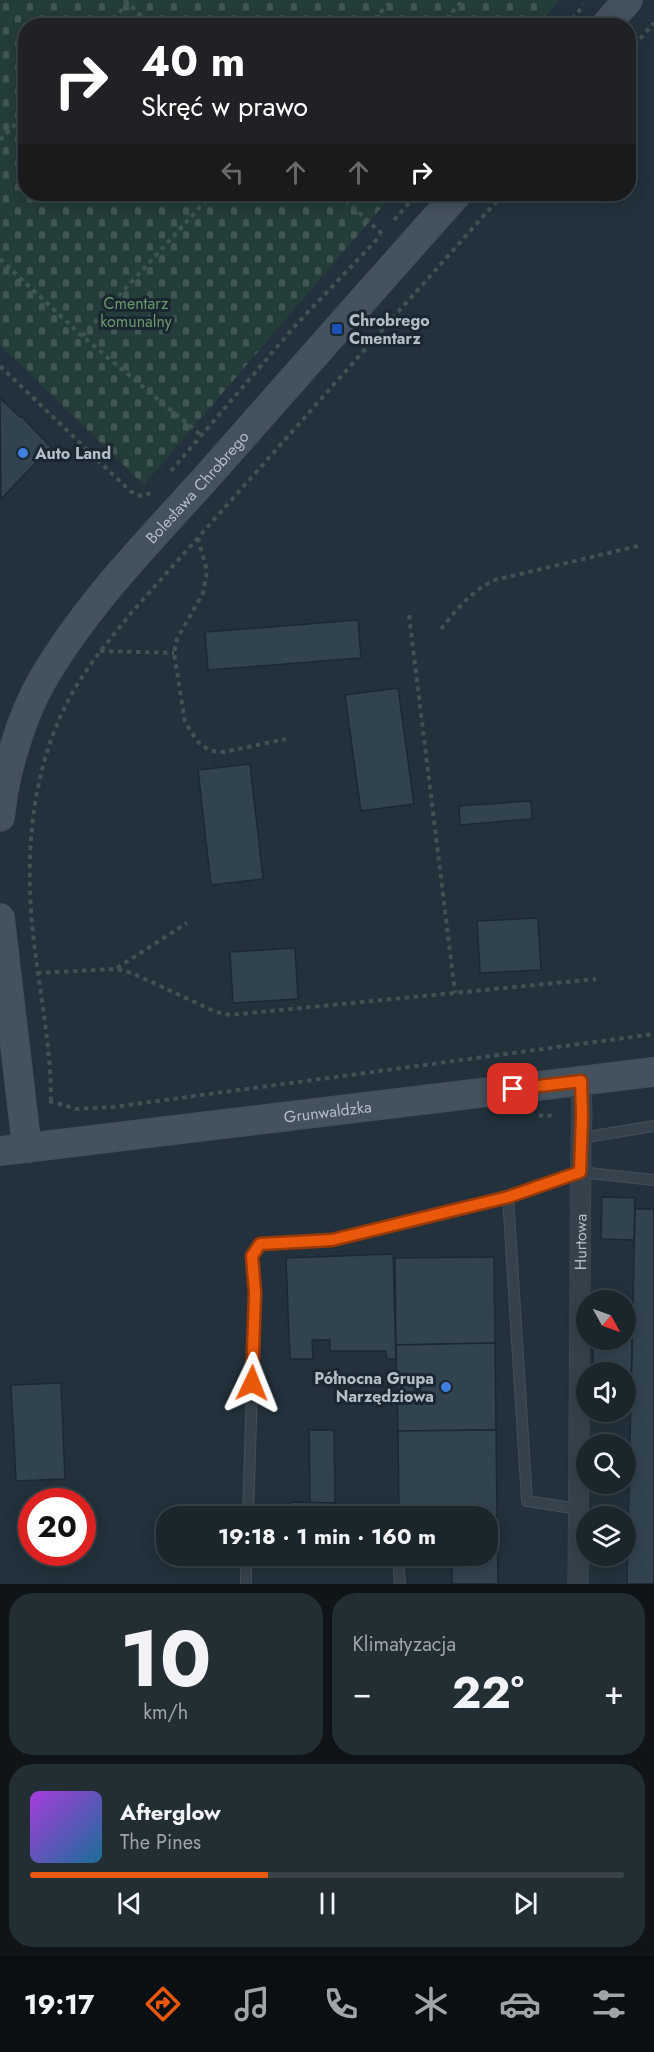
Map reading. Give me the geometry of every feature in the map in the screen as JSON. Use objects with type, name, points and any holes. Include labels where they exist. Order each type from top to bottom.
[{"type":"street","points":[[612,18],[628,0]]},
{"type":"street","name":"Bolesława Chrobrego","points":[[0,817],[18,735],[42,681],[75,631],[133,559],[451,201]]},
{"type":"street","points":[[0,925],[22,1103],[14,1150]]},
{"type":"street","name":"Grunwaldzka","points":[[14,1150],[654,1072]]},
{"type":"street","name":"Hurtowa","points":[[579,1506],[581,1081]]},
{"type":"street","name":"Hurtowa","points":[[578,1566],[578,1584]]},
{"type":"lane","points":[[580,1137],[654,1126]]},
{"type":"lane","points":[[248,1506],[255,1293],[252,1256],[260,1244],[332,1240],[508,1197],[580,1172],[654,1180]]},
{"type":"lane","points":[[508,1197],[527,1501],[576,1509]]},
{"type":"lane","points":[[246,1566],[246,1584]]},
{"type":"lane","points":[[399,1566],[400,1584]]},
{"type":"path","points":[[375,18],[392,0]]},
{"type":"path","points":[[447,18],[463,0]]},
{"type":"path","points":[[573,18],[588,0]]},
{"type":"path","points":[[114,18],[128,1],[144,18]]},
{"type":"path","points":[[636,43],[654,23]]},
{"type":"path","points":[[0,140],[18,121]]},
{"type":"path","points":[[82,336],[206,201]]},
{"type":"path","points":[[347,201],[382,234]]},
{"type":"path","points":[[169,474],[294,327],[411,201]]},
{"type":"path","points":[[51,1102],[29,887],[29,853],[34,810],[46,754],[70,697],[99,651],[132,612],[497,201]]},
{"type":"path","points":[[0,259],[82,336],[202,436]]},
{"type":"path","points":[[0,366],[130,491],[134,494],[147,495]]},
{"type":"path","points":[[198,537],[207,571],[203,593],[177,639],[174,653],[185,722],[197,741],[210,751],[224,752],[286,739]]},
{"type":"path","points":[[441,629],[464,601],[480,587],[495,580],[642,545]]},
{"type":"path","points":[[409,615],[455,993]]},
{"type":"path","points":[[99,651],[174,653]]},
{"type":"path","points":[[116,969],[187,923]]},
{"type":"path","points":[[37,973],[116,969],[132,973],[216,1012],[230,1015],[597,979]]},
{"type":"path","points":[[22,1103],[51,1102],[77,1109],[113,1107],[654,1034]]},
{"type":"green space","name":"Cmentarz komunalny","points":[[0,0],[559,0],[544,18],[18,18],[18,201],[387,201],[144,485],[0,345]]},
{"type":"building","name":"Auto Land","points":[[0,398],[51,447],[1,499]]},
{"type":"building","points":[[358,620],[361,658],[208,670],[205,632]]},
{"type":"building","points":[[398,688],[414,804],[361,811],[345,695]]},
{"type":"building","points":[[250,764],[263,879],[211,885],[198,770]]},
{"type":"building","points":[[531,801],[532,819],[460,825],[459,806]]},
{"type":"building","points":[[538,918],[541,970],[480,973],[477,921]]},
{"type":"building","points":[[295,948],[298,999],[233,1003],[230,952]]},
{"type":"building","points":[[602,1197],[635,1198],[634,1240],[601,1239]]},
{"type":"building","points":[[635,1209],[654,1209],[654,1584],[627,1584],[627,1566],[636,1566],[636,1506],[629,1506],[629,1494],[636,1494],[636,1434],[630,1434],[630,1422],[636,1422],[636,1362],[632,1362],[632,1350],[636,1350],[636,1290],[633,1290]]},
{"type":"building","points":[[393,1254],[396,1359],[387,1359],[386,1351],[330,1351],[330,1340],[312,1340],[313,1359],[290,1359],[286,1258]]},
{"type":"building","name":"Północna Grupa Narzędziowa","points":[[494,1257],[495,1343],[396,1345],[395,1258]]},
{"type":"building","name":"Północna Grupa Narzędziowa","points":[[495,1343],[496,1430],[398,1431],[396,1345]]},
{"type":"building","points":[[593,1350],[632,1350],[632,1362],[593,1362]]},
{"type":"building","points":[[61,1383],[65,1479],[16,1481],[11,1385]]},
{"type":"building","points":[[309,1430],[334,1430],[335,1503],[310,1503]]},
{"type":"building","name":"Północna Grupa Narzędziowa","points":[[496,1430],[497,1506],[399,1506],[398,1431]]},
{"type":"building","points":[[290,1502],[335,1503],[335,1506],[290,1506]]},
{"type":"building","points":[[452,1566],[498,1566],[498,1584],[452,1584]]},
{"type":"place","name":"Chrobrego Cmentarz","points":[[337,329]]},
{"type":"place","name":"Auto Land","points":[[23,453]]},
{"type":"place","name":"Północna Grupa Narzędziowa","points":[[446,1387]]},
{"type":"route","points":[[252,1383],[255,1293],[252,1256],[260,1244],[332,1240],[508,1197],[580,1172],[581,1081],[513,1089]]}]
